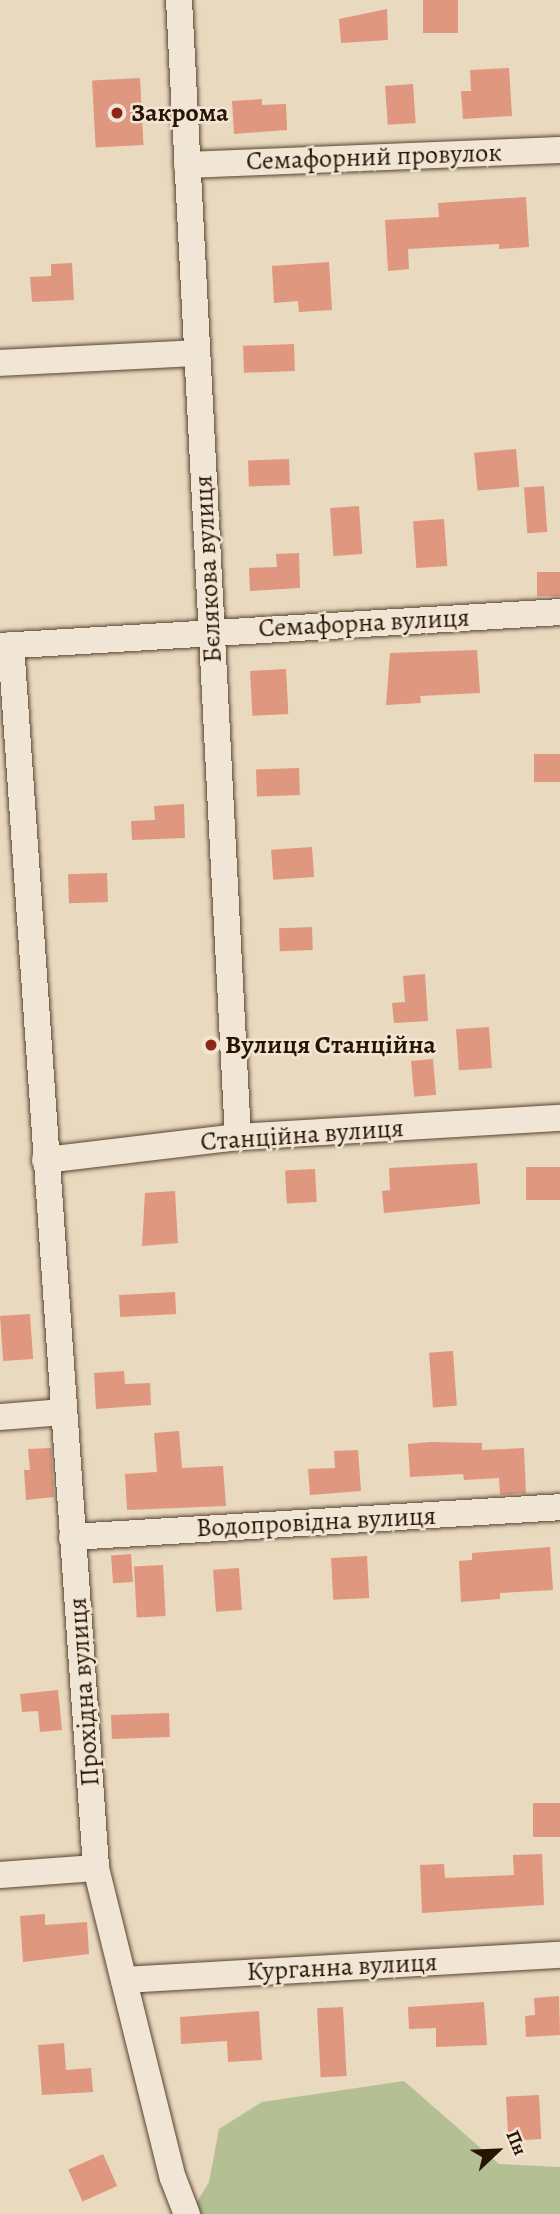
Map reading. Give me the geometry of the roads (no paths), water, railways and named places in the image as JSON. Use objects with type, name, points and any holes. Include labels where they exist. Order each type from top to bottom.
[{"type":"street","name":"Бєлякова вулиця","points":[[178,0],[238,1137]]},
{"type":"street","name":"Семафорний провулок","points":[[187,165],[560,150]]},
{"type":"street","points":[[0,363],[197,353]]},
{"type":"street","name":"Семафорна вулиця","points":[[5,646],[560,612]]},
{"type":"street","name":"Прохідна вулиця","points":[[5,646],[96,1868],[173,2178],[187,2214]]},
{"type":"street","name":"Станційна вулиця","points":[[45,1160],[238,1137],[560,1118]]},
{"type":"street","points":[[0,1417],[63,1412]]},
{"type":"street","name":"Водопровідна вулиця","points":[[72,1537],[560,1507]]},
{"type":"street","points":[[0,1875],[96,1868]]},
{"type":"street","name":"Курганна вулиця","points":[[124,1980],[560,1955]]},
{"type":"street","points":[[164,2214],[173,2178]]},
{"type":"place","name":"Закрома","points":[[117,113]]},
{"type":"place","name":"Вулиця Станційна","points":[[211,1045]]}]
